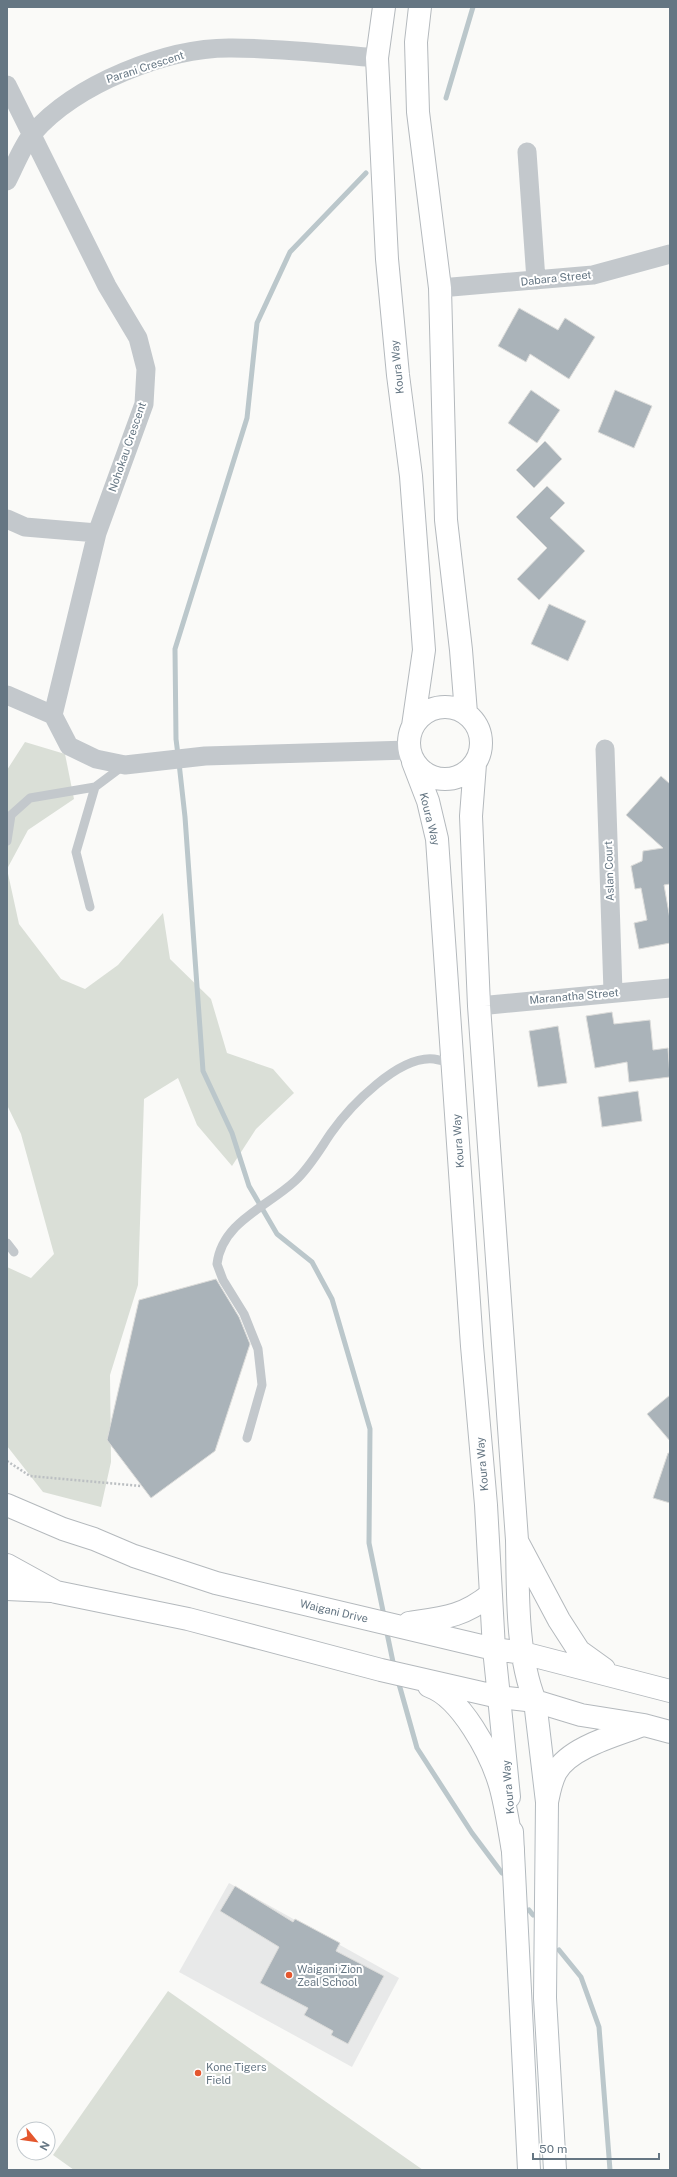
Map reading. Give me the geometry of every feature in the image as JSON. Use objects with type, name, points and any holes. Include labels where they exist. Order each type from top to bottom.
[{"type":"main road","name":"Koura Way","points":[[384,7],[377,58],[387,259],[398,375],[411,476],[424,650],[413,726]]},
{"type":"main road","points":[[420,7],[416,42],[418,112],[440,288],[446,520],[461,650],[466,713]]},
{"type":"main road","points":[[443,706],[454,708],[466,713],[474,720],[482,741],[481,753],[475,764],[467,772],[456,778],[444,780],[432,778],[421,772],[411,756],[409,738],[413,726],[421,716],[431,709],[443,706]]},
{"type":"main road","name":"Koura Way","points":[[411,756],[428,801],[437,838],[472,1346],[486,1505],[494,1649],[514,1851],[529,2170]]},
{"type":"main road","points":[[475,764],[471,816],[479,1006],[517,1540],[518,1597],[523,1653],[535,1701],[547,1802],[545,1998],[555,2170]]},
{"type":"main road","name":"Waigani Drive","points":[[7,1505],[63,1529],[197,1577],[308,1606],[396,1624],[494,1649],[523,1653],[670,1691]]},
{"type":"main road","points":[[517,1540],[559,1620],[579,1651],[621,1679]]},
{"type":"main road","points":[[7,1565],[56,1592]]},
{"type":"main road","points":[[7,1589],[56,1592],[188,1619],[381,1670],[499,1697],[535,1701],[580,1715],[644,1725],[670,1732]]},
{"type":"main road","points":[[396,1624],[444,1619],[462,1614],[491,1594]]},
{"type":"main road","points":[[381,1670],[435,1688],[454,1702],[464,1714],[492,1762],[498,1779],[514,1851]]},
{"type":"main road","points":[[547,1802],[556,1772],[564,1762],[596,1743],[644,1725]]},
{"type":"street","name":"Parani Crescent","points":[[7,181],[32,134],[62,105],[97,83],[180,53],[230,48],[377,58]]},
{"type":"street","name":"Nohokau Crescent","points":[[7,84],[107,286],[138,338],[146,369],[144,404],[97,533],[53,715]]},
{"type":"street","points":[[528,152],[536,280]]},
{"type":"street","name":"Dabara Street","points":[[440,288],[593,275],[670,254]]},
{"type":"street","points":[[7,519],[25,527],[97,533]]},
{"type":"street","points":[[7,695],[53,715],[69,746],[96,759],[124,765],[205,756],[411,756]]},
{"type":"street","name":"Aslan Court","points":[[605,749],[613,992]]},
{"type":"street","name":"Maranatha Street","points":[[479,1006],[613,992],[670,988]]},
{"type":"lane","points":[[7,841],[11,815],[30,798],[94,787],[124,765]]},
{"type":"lane","points":[[90,907],[76,852],[94,787]]},
{"type":"lane","points":[[247,1438],[262,1385],[258,1348],[244,1314],[223,1280],[217,1264],[224,1241],[232,1230],[296,1181],[352,1108],[388,1075],[409,1063],[433,1059],[453,1064]]},
{"type":"lane","points":[[7,1244],[14,1252]]},
{"type":"path","points":[[7,1462],[30,1476],[141,1486]]},
{"type":"shaded area","points":[[25,742],[65,754],[74,799],[28,830],[7,869],[7,770]]},
{"type":"shaded area","points":[[7,869],[19,924],[61,979],[85,989],[118,965],[163,913],[170,959],[211,999],[227,1053],[273,1069],[294,1093],[256,1129],[232,1166],[197,1125],[178,1078],[144,1099],[138,1285],[110,1375],[111,1462],[101,1507],[43,1492],[7,1446],[7,1267],[31,1278],[54,1254],[21,1134],[7,1105]]},
{"type":"shaded area","name":"Waigani Zion Zeal School","points":[[229,1883],[399,1978],[352,2067],[179,1972]]},
{"type":"shaded area","name":"Kone Tigers Field","points":[[168,1991],[423,2170],[74,2170],[56,2157],[56,2151]]},
{"type":"building","points":[[519,308],[558,330],[565,318],[595,337],[569,379],[530,354],[526,362],[498,346]]},
{"type":"building","points":[[531,390],[560,410],[537,443],[508,423]]},
{"type":"building","points":[[615,390],[652,406],[634,448],[598,432]]},
{"type":"building","points":[[545,441],[562,459],[534,488],[516,470]]},
{"type":"building","points":[[547,486],[565,503],[550,518],[585,551],[539,600],[517,579],[547,548],[516,517]]},
{"type":"building","points":[[549,604],[586,621],[568,661],[531,644]]},
{"type":"building","points":[[661,776],[670,784],[670,884],[664,885],[670,919],[670,943],[639,949],[634,923],[647,920],[641,888],[635,889],[631,866],[642,861],[643,851],[663,848],[626,815]]},
{"type":"building","points":[[612,1012],[614,1024],[650,1020],[653,1050],[668,1048],[670,1077],[629,1082],[627,1062],[595,1068],[586,1016]]},
{"type":"building","points":[[558,1026],[567,1083],[538,1087],[529,1031]]},
{"type":"building","points":[[638,1091],[642,1121],[602,1127],[598,1097]]},
{"type":"building","points":[[216,1279],[239,1317],[250,1344],[215,1451],[151,1498],[107,1440],[139,1300]]},
{"type":"building","points":[[670,1395],[670,1441],[647,1414]]},
{"type":"building","points":[[668,1453],[670,1453],[670,1503],[653,1498]]},
{"type":"building","points":[[235,1886],[293,1922],[295,1919],[340,1943],[336,1951],[384,1976],[348,2044],[331,2035],[333,2031],[304,2015],[308,2008],[260,1983],[279,1947],[220,1911]]},
{"type":"waterway","points":[[446,98],[473,7]]},
{"type":"waterway","points":[[178,755],[176,739],[175,649],[247,418],[257,323],[290,252],[366,173]]},
{"type":"waterway","points":[[179,763],[185,817],[203,1071],[232,1133],[249,1186],[277,1234],[312,1262],[332,1299],[370,1429],[369,1543],[383,1611]]},
{"type":"waterway","points":[[387,1633],[393,1662]]},
{"type":"waterway","points":[[399,1684],[417,1748],[472,1833],[502,1873]]},
{"type":"waterway","points":[[529,1910],[533,1915]]},
{"type":"waterway","points":[[559,1950],[581,1977],[599,2027],[610,2170]]},
{"type":"place","name":"Waigani Zion Zeal School","points":[[289,1975]]},
{"type":"place","name":"Kone Tigers Field","points":[[198,2073]]}]
